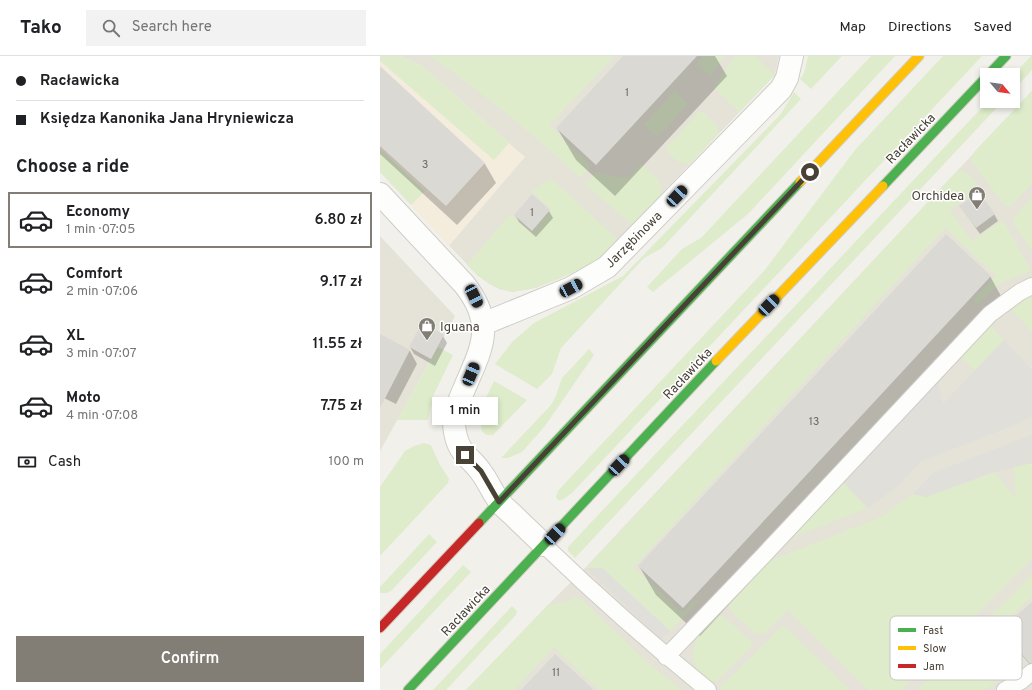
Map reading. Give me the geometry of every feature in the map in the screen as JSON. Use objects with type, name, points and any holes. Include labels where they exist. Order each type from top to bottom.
[{"type":"street","name":"Jarzębinowa","points":[[483,324],[571,288],[607,267],[781,89],[787,78],[792,56]]},
{"type":"street","points":[[380,628],[919,56]]},
{"type":"street","name":"Racławicka","points":[[995,68],[1006,56]]},
{"type":"street","name":"Racławicka","points":[[408,690],[743,333],[980,84]]},
{"type":"street","points":[[380,194],[464,284],[476,301],[481,314],[484,338],[481,350],[458,402],[454,416],[458,445],[465,455],[481,471],[499,502],[544,545]]},
{"type":"lane","points":[[666,657],[990,314],[1020,292],[1032,286]]},
{"type":"lane","points":[[544,545],[666,657],[708,690]]},
{"type":"lane","points":[[1005,690],[1021,681],[1032,672]]},
{"type":"shaded area","points":[[380,56],[779,56],[775,75],[603,255],[582,268],[536,288],[512,292],[499,289],[477,275],[380,172]]},
{"type":"shaded area","points":[[380,56],[400,56],[422,66],[525,157],[449,246],[380,172]]},
{"type":"shaded area","points":[[1032,91],[1032,690],[466,690],[586,567],[1016,108],[1020,108],[1020,104]]},
{"type":"shaded area","points":[[380,236],[455,316],[380,451]]},
{"type":"shaded area","points":[[1004,340],[1032,370],[1032,416],[1019,423],[920,462],[899,485],[868,508],[842,481],[938,381],[943,404]]},
{"type":"shaded area","points":[[1032,435],[1032,463],[994,472],[926,497],[913,494],[933,473]]},
{"type":"shaded area","points":[[586,568],[602,568],[670,631],[661,640]]},
{"type":"green space","points":[[380,56],[400,56],[422,66],[509,143],[494,160],[380,61]]},
{"type":"green space","points":[[430,56],[615,56],[549,125],[591,166],[580,178],[507,114]]},
{"type":"green space","points":[[704,56],[725,56],[710,77],[697,64]]},
{"type":"green space","points":[[735,56],[755,56],[775,75],[739,112],[714,87]]},
{"type":"green space","points":[[808,56],[842,56],[811,89],[800,79],[804,73]]},
{"type":"green space","points":[[871,56],[895,56],[748,214],[653,292],[647,287],[682,249],[701,238]]},
{"type":"green space","points":[[943,56],[982,56],[572,493],[562,500],[558,500],[556,497],[558,491],[764,271],[855,150]]},
{"type":"green space","points":[[1032,56],[1032,70],[1020,83],[1020,68]]},
{"type":"green space","points":[[675,91],[688,104],[657,137],[644,125]]},
{"type":"green space","points":[[1032,91],[1032,184],[1011,206],[1005,206],[971,161],[974,152],[1016,108],[1020,108],[1020,104]]},
{"type":"green space","points":[[794,92],[801,99],[662,248],[644,258],[561,348],[552,374],[537,389],[495,364],[513,341],[534,323],[623,276],[781,114]]},
{"type":"green space","points":[[981,108],[996,108],[575,558],[568,551],[568,547]]},
{"type":"green space","points":[[699,112],[703,112],[716,124],[719,133],[690,164],[682,164],[667,151],[667,147]]},
{"type":"green space","points":[[380,149],[425,191],[411,205],[380,172]]},
{"type":"green space","points":[[641,164],[659,180],[662,194],[634,223],[631,224],[585,184],[598,171],[602,175],[628,178]]},
{"type":"green space","points":[[961,171],[970,175],[979,189],[950,210],[972,241],[1003,220],[1031,271],[1001,283],[977,304],[973,301],[996,276],[945,228],[634,567],[682,613],[696,599],[699,601],[670,631],[603,568],[586,568],[956,172]]},
{"type":"green space","points":[[551,179],[616,238],[615,242],[607,252],[586,266],[540,286],[518,291],[510,291],[492,285],[467,265],[510,214],[532,232],[551,210],[531,191]]},
{"type":"green space","points":[[1032,198],[1032,251],[1014,224],[1014,217]]},
{"type":"green space","points":[[1032,296],[1032,332],[1011,309],[1024,299]]},
{"type":"green space","points":[[990,325],[1004,340],[975,370],[960,357]]},
{"type":"green space","points":[[438,347],[453,355],[434,394],[428,420],[397,420]]},
{"type":"green space","points":[[589,349],[594,355],[545,426],[522,452],[508,458],[501,458],[551,405],[562,378]]},
{"type":"green space","points":[[494,381],[527,400],[493,435],[486,435],[482,431],[480,421],[485,400]]},
{"type":"green space","points":[[424,443],[431,445],[440,465],[449,479],[448,483],[380,556],[380,487],[405,451]]},
{"type":"green space","points":[[1032,463],[1032,559],[975,616],[890,616],[890,680],[911,680],[901,690],[868,690],[788,610],[764,634],[755,633],[730,611],[729,605],[767,562],[881,517],[913,494],[926,497],[994,472],[1015,497],[1014,467]]},
{"type":"green space","points":[[842,481],[868,508],[785,540]]},
{"type":"green space","points":[[429,534],[437,542],[391,591],[380,593],[380,587]]},
{"type":"green space","points":[[463,565],[471,572],[380,669],[380,654]]},
{"type":"green space","points":[[1032,575],[1032,597],[1011,616],[991,616]]},
{"type":"green space","points":[[575,598],[581,599],[648,663],[682,690],[599,690],[554,647],[514,690],[466,690],[548,605],[562,603]]},
{"type":"green space","points":[[512,606],[517,611],[516,615],[446,690],[433,690]]},
{"type":"green space","points":[[718,615],[724,617],[754,644],[717,681],[709,680],[696,668],[693,655],[697,636]]},
{"type":"green space","points":[[783,625],[850,690],[722,690],[719,688]]},
{"type":"green space","points":[[927,680],[999,680],[985,690],[917,690]]},
{"type":"building","points":[[623,56],[697,56],[596,165],[556,128]]},
{"type":"building","points":[[380,66],[485,163],[446,206],[380,146]]},
{"type":"building","name":"Orchidea","points":[[979,192],[995,214],[976,228],[959,206]]},
{"type":"building","points":[[532,194],[550,210],[532,231],[514,215]]},
{"type":"building","points":[[946,234],[991,276],[683,608],[638,566]]},
{"type":"building","name":"Iguana","points":[[422,323],[444,335],[431,359],[409,347]]},
{"type":"building","points":[[380,334],[410,350],[380,408]]},
{"type":"building","points":[[1032,602],[1032,663],[1029,663],[1022,654],[1022,616],[1016,616]]},
{"type":"building","points":[[555,654],[594,690],[521,690]]},
{"type":"traffic: fast","points":[[995,68],[1006,56]]},
{"type":"traffic: fast","points":[[883,186],[980,83]]},
{"type":"traffic: fast","points":[[479,523],[800,182]]},
{"type":"traffic: fast","points":[[408,690],[716,361]]},
{"type":"traffic: slow","points":[[800,182],[919,56]]},
{"type":"traffic: slow","points":[[716,361],[883,186]]},
{"type":"traffic: jam","points":[[380,628],[479,523]]},
{"type":"place","name":"Orchidea","points":[[977,210]]},
{"type":"place","name":"Iguana","points":[[427,341]]},
{"type":"route","points":[[465,455],[481,471],[499,502],[810,172]]}]
